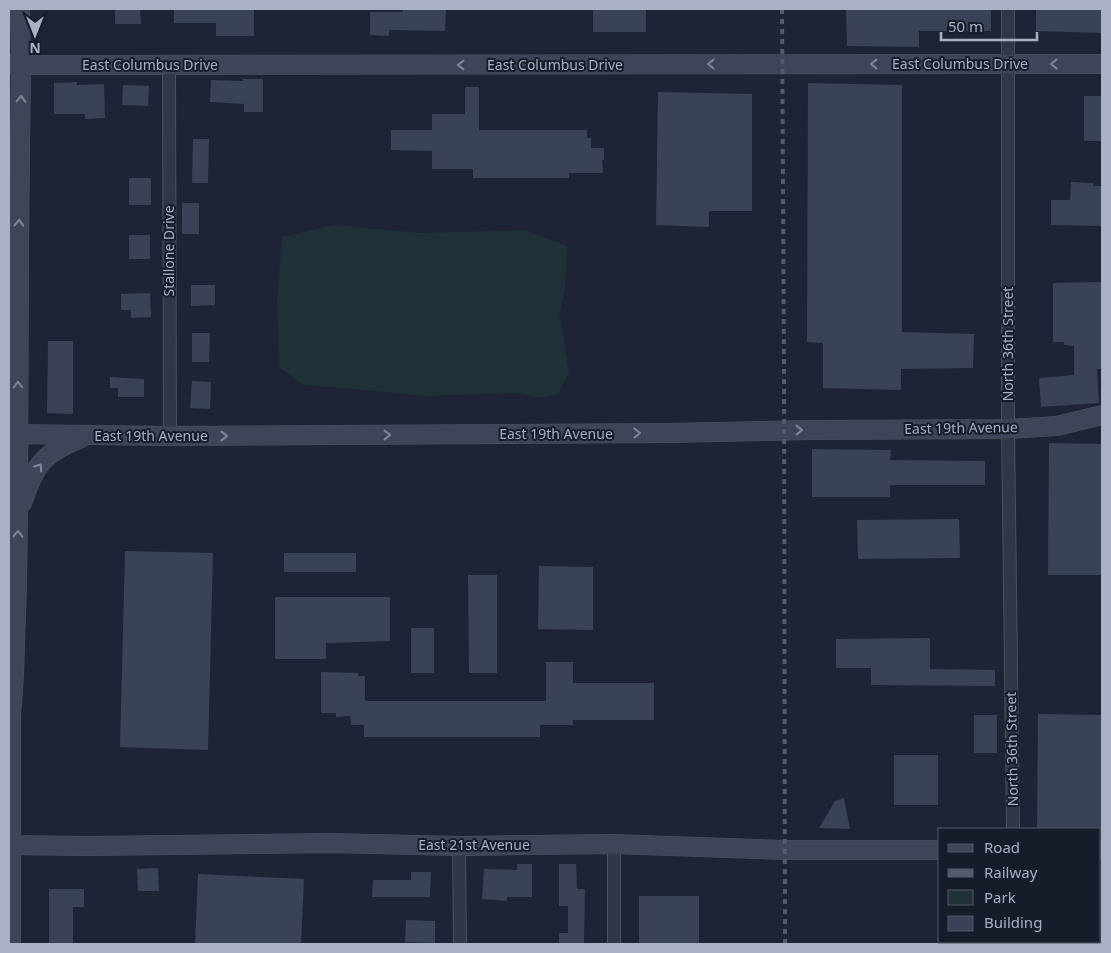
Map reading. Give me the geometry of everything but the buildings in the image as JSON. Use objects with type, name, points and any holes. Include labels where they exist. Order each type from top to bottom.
[{"type":"main road","points":[[11,944],[11,716],[15,644],[18,511],[14,434],[19,249],[15,64],[20,9]]},
{"type":"main road","name":"East Columbus Drive","points":[[15,64],[1102,64]]},
{"type":"main road","name":"East 19th Avenue","points":[[14,434],[170,436],[1008,429],[1057,426],[1102,416]]},
{"type":"main road","points":[[18,511],[40,464],[48,456],[65,445],[87,436]]},
{"type":"main road","name":"East 21st Avenue","points":[[10,845],[332,843],[459,846],[614,844],[785,850],[938,850]]},
{"type":"street","name":"North 36th Street","points":[[1008,9],[1008,429],[1012,828]]},
{"type":"street","name":"Stallone Drive","points":[[169,65],[170,436]]},
{"type":"street","points":[[614,844],[614,944]]},
{"type":"street","points":[[459,846],[460,944]]},
{"type":"green space","points":[[335,225],[420,233],[525,230],[567,246],[565,290],[559,315],[569,373],[559,393],[538,398],[522,393],[423,396],[303,385],[279,367],[277,301],[282,237]]},
{"type":"railway","points":[[782,9],[785,944]]}]
